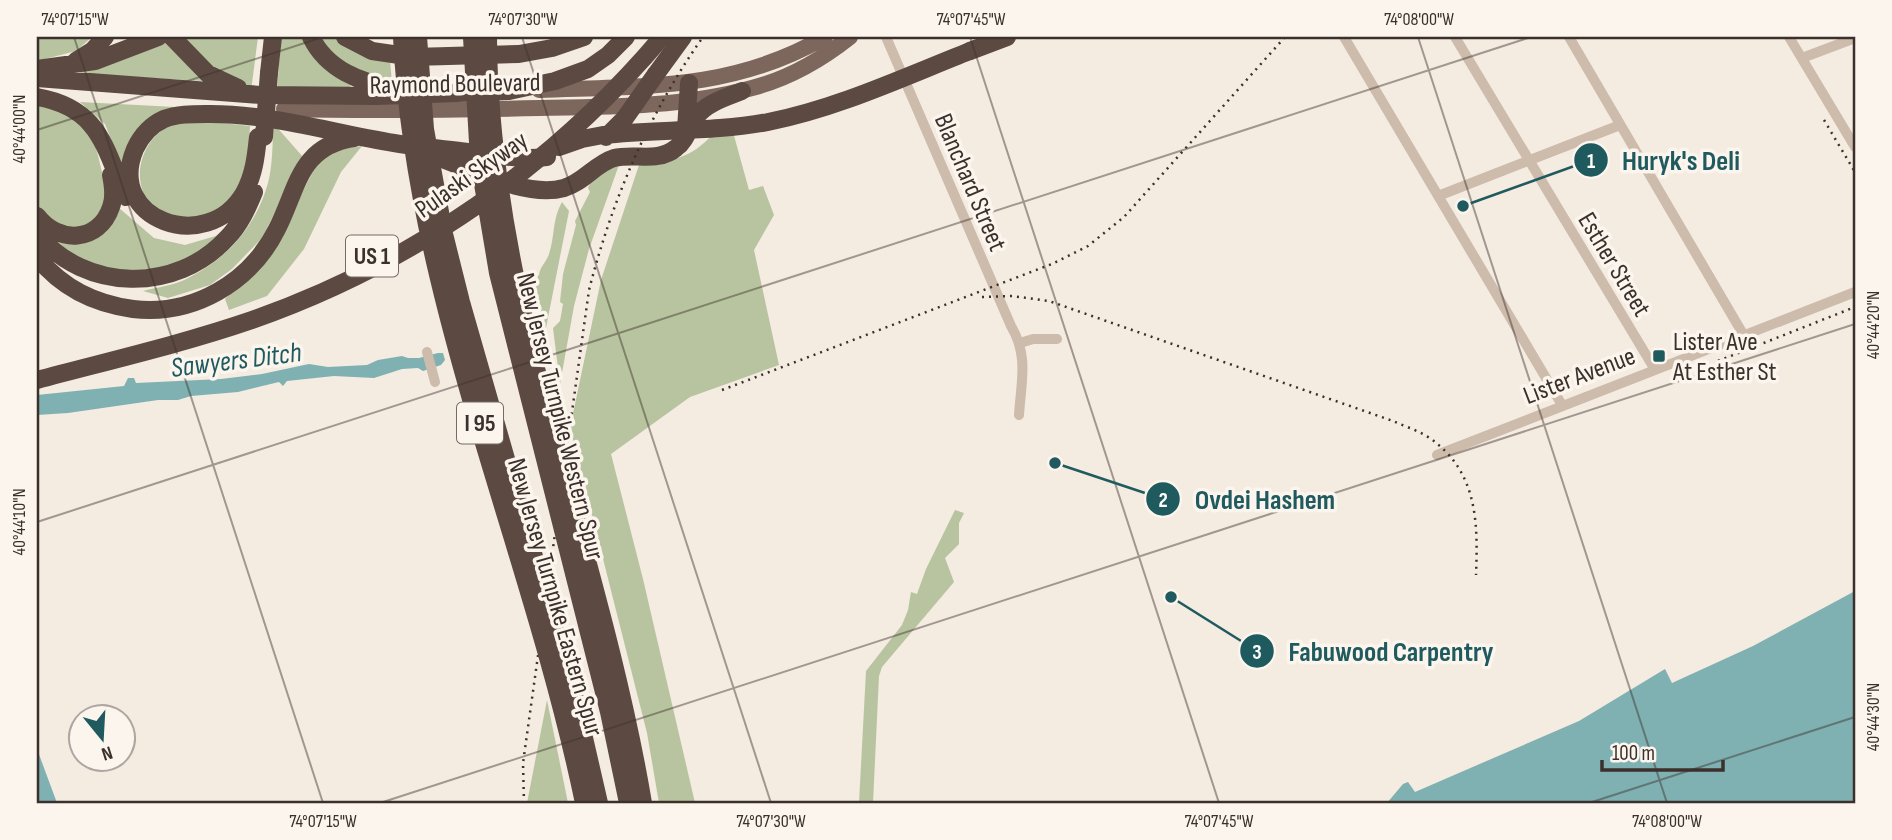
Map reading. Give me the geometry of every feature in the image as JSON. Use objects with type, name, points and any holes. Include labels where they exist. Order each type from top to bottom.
[{"type":"highway","points":[[44,81],[86,56],[105,37]]},
{"type":"highway","points":[[44,81],[158,37]]},
{"type":"highway","points":[[172,37],[192,60],[213,78],[261,95]]},
{"type":"highway","points":[[37,234],[59,255],[87,270],[116,278],[148,278],[179,271],[209,254],[239,223],[260,172],[266,37]]},
{"type":"highway","points":[[266,73],[273,37]]},
{"type":"highway","points":[[311,37],[325,58],[350,75],[384,86],[433,94]]},
{"type":"highway","points":[[345,37],[380,54],[426,57],[519,54],[552,48],[584,37]]},
{"type":"highway","name":"New Jersey Turnpike Eastern Spur","points":[[402,37],[411,138],[431,246],[559,699],[584,803]]},
{"type":"highway","name":"New Jersey Turnpike Eastern Spur","points":[[418,37],[425,129],[444,234],[464,314],[576,704],[600,803]]},
{"type":"highway","name":"New Jersey Turnpike Western Spur","points":[[472,37],[479,160],[498,273],[604,692],[628,803]]},
{"type":"highway","name":"New Jersey Turnpike Western Spur","points":[[488,37],[493,142],[513,270],[623,705],[643,803]]},
{"type":"highway","points":[[509,91],[580,73],[602,60],[626,37]]},
{"type":"highway","name":"Pulaski Skyway","points":[[37,370],[245,311],[295,292],[375,255],[451,210],[521,160],[587,102],[648,37]]},
{"type":"highway","name":"Pulaski Skyway","points":[[37,380],[226,328],[336,286],[438,232],[548,154],[622,82],[662,37]]},
{"type":"highway","points":[[261,137],[247,187],[235,205],[218,218],[198,226],[171,225],[150,214],[136,196],[130,172],[136,148],[153,126],[171,117],[202,114],[244,116],[298,123],[395,144],[517,158],[578,151],[608,136],[625,118],[683,37]]},
{"type":"highway","points":[[284,108],[321,118],[548,154],[582,139],[603,135],[741,126],[786,118],[833,104],[1007,37]]},
{"type":"highway","points":[[44,81],[68,106],[85,116],[97,130],[134,210],[147,222],[169,233],[192,236],[214,230],[233,218],[250,201]]},
{"type":"highway","name":"Raymond Boulevard","points":[[44,81],[261,95],[509,91]]},
{"type":"highway","name":"Raymond Boulevard","points":[[44,81],[284,108]]},
{"type":"highway","points":[[683,140],[689,91]]},
{"type":"highway","points":[[395,144],[501,181],[550,190],[574,184],[611,159],[653,157],[668,153],[683,140],[701,111],[742,91]]},
{"type":"highway","points":[[37,257],[51,273],[71,288],[85,296],[113,305],[156,310],[202,300],[234,282],[262,254],[277,230],[303,170],[314,156],[334,142],[361,137]]},
{"type":"highway","points":[[37,216],[52,231],[64,235],[84,234],[102,223],[110,211],[113,199],[105,148]]},
{"type":"main road","name":"Raymond Boulevard","points":[[284,108],[374,111],[591,107],[689,91],[762,65],[825,37]]},
{"type":"main road","name":"Raymond Boulevard","points":[[509,91],[742,91],[795,72],[850,37]]},
{"type":"street","name":"Blanchard Street","points":[[886,37],[1020,343],[1023,361],[1019,415]]},
{"type":"street","points":[[1344,37],[1562,405]]},
{"type":"street","name":"Esther Street","points":[[1455,37],[1654,369]]},
{"type":"street","points":[[1569,37],[1743,334]]},
{"type":"street","points":[[1789,37],[1855,147]]},
{"type":"street","points":[[1802,58],[1855,38]]},
{"type":"street","points":[[1438,196],[1620,125]]},
{"type":"street","name":"Lister Avenue","points":[[1437,455],[1855,292]]},
{"type":"street","points":[[1020,343],[1057,339]]},
{"type":"street","points":[[427,352],[435,382]]},
{"type":"green space","points":[[37,37],[92,37],[76,51],[37,61]]},
{"type":"green space","points":[[182,37],[258,37],[251,91],[208,67]]},
{"type":"green space","points":[[281,37],[304,37],[351,82],[350,89],[277,91]]},
{"type":"green space","points":[[318,37],[340,37],[390,60],[392,83],[371,78],[330,55]]},
{"type":"green space","points":[[165,40],[203,81],[76,74]]},
{"type":"green space","points":[[80,102],[194,108],[151,122],[123,169],[105,124]]},
{"type":"green space","points":[[37,105],[55,107],[80,122],[94,139],[108,197],[96,219],[82,228],[63,228],[37,210]]},
{"type":"green space","points":[[213,122],[250,126],[246,166],[237,188],[222,205],[202,216],[179,218],[158,210],[148,201],[142,190],[140,178],[144,153],[159,133],[170,126]]},
{"type":"green space","points":[[274,124],[303,157],[262,238],[232,269],[210,285],[168,298],[143,291],[185,280],[204,269],[228,250],[249,226],[268,183]]},
{"type":"green space","points":[[733,132],[749,190],[763,186],[774,215],[754,250],[779,365],[690,397],[611,454],[695,803],[659,803],[647,733],[570,428],[601,280],[640,162],[681,157],[697,149],[714,133]]},
{"type":"green space","points":[[362,146],[341,172],[304,249],[267,296],[229,310],[225,299],[272,251],[320,158],[347,148]]},
{"type":"green space","points":[[620,162],[589,249],[574,306],[560,384],[553,328],[560,321],[563,274],[575,221],[590,192],[588,188],[591,181]]},
{"type":"green space","points":[[562,202],[569,211],[544,338],[530,282],[539,275],[549,254]]},
{"type":"green space","points":[[119,208],[154,238],[185,245],[226,233],[177,268],[99,271],[50,238],[64,242]]},
{"type":"green space","points":[[955,510],[964,513],[959,523],[959,544],[945,558],[954,582],[882,667],[879,676],[873,803],[859,803],[866,671],[902,625],[911,592],[917,594],[926,569]]},
{"type":"green space","points":[[547,700],[568,803],[527,803]]},
{"type":"water","points":[[443,353],[445,360],[441,365],[423,371],[418,368],[402,369],[374,378],[334,376],[287,381],[283,386],[279,382],[238,392],[37,415],[37,395],[124,386],[128,378],[134,378],[136,383],[221,379],[309,364],[328,367],[367,365],[378,360],[402,356],[419,358]]},
{"type":"water","points":[[1855,591],[1855,803],[1387,803],[1403,784],[1408,782],[1415,792],[1579,721],[1665,669],[1672,683],[1753,646]]},
{"type":"water","points":[[37,749],[57,803],[37,803]]},
{"type":"railway","points":[[524,803],[523,763],[589,290],[609,223],[634,158],[666,96],[703,37]]},
{"type":"railway","points":[[722,390],[1052,264],[1088,246],[1124,217],[1285,37]]},
{"type":"railway","points":[[1824,120],[1855,172]]},
{"type":"railway","points":[[982,297],[1012,296],[1049,301],[1393,421],[1428,437],[1457,465],[1466,481],[1475,517],[1476,575]]},
{"type":"railway","points":[[1718,361],[1855,307]]},
{"type":"place","name":"Huryk's Deli","points":[[1463,206]]},
{"type":"place","name":"Lister Ave At Esther St","points":[[1659,356]]},
{"type":"place","name":"Ovdei Hashem","points":[[1055,463]]},
{"type":"place","name":"Fabuwood Carpentry","points":[[1171,597]]},
{"type":"water label","name":"Sawyers Ditch","points":[[236,359]]}]
